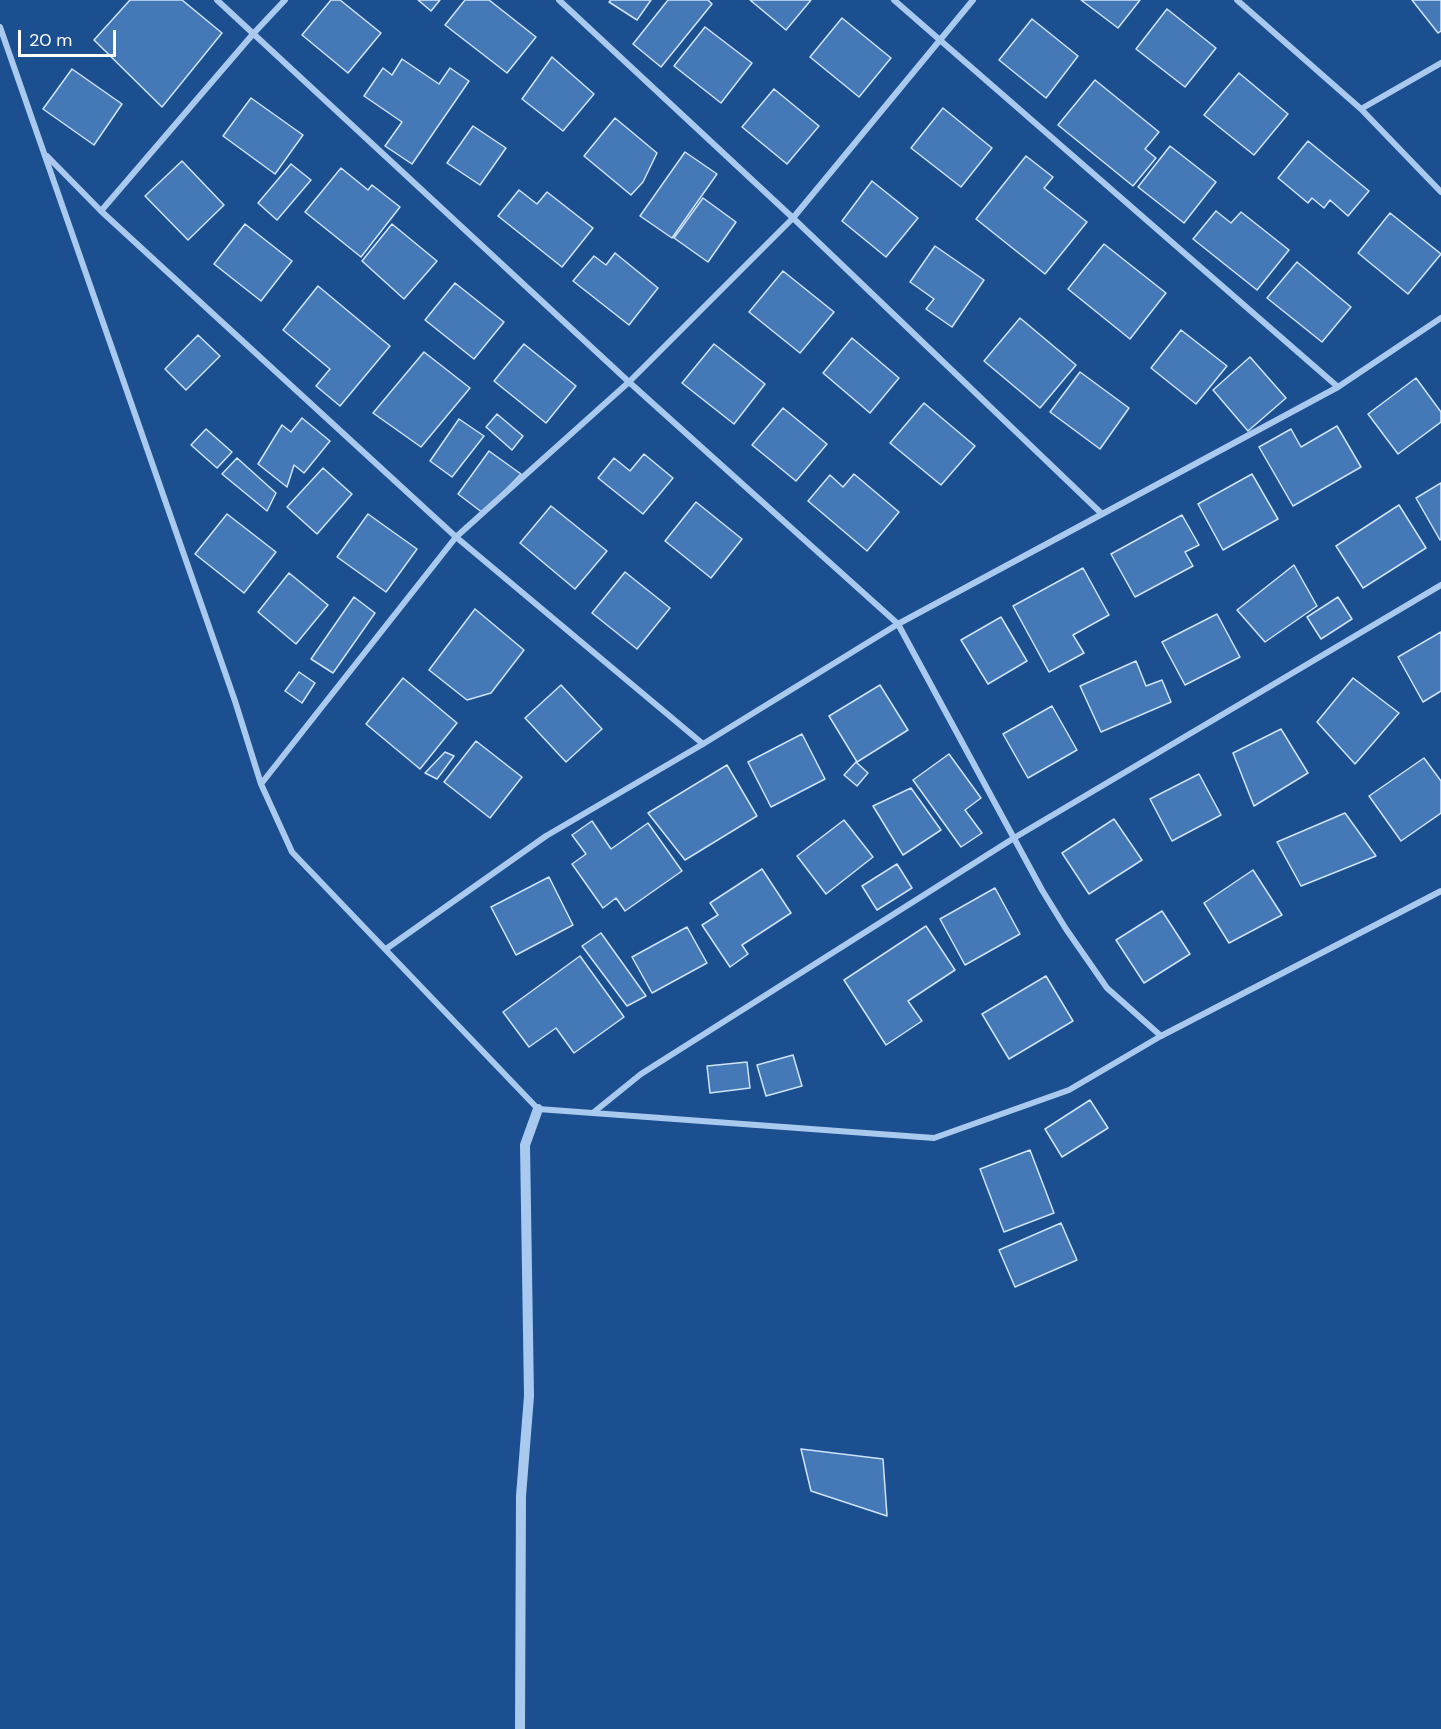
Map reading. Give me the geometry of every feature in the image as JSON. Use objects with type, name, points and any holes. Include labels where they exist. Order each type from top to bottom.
[{"type":"street","points":[[217,0],[629,382],[898,624],[1048,900],[1107,988],[1161,1036]]},
{"type":"street","points":[[101,211],[285,0]]},
{"type":"street","points":[[559,0],[793,218],[1102,514]]},
{"type":"street","points":[[894,0],[1338,387]]},
{"type":"street","points":[[261,784],[456,537],[629,382],[793,218],[973,0]]},
{"type":"street","points":[[1237,0],[1361,110],[1441,192]]},
{"type":"street","points":[[0,27],[235,701],[261,784],[292,852],[538,1108],[934,1138],[1069,1090],[1161,1036],[1441,891]]},
{"type":"street","points":[[1361,110],[1441,63]]},
{"type":"street","points":[[45,154],[101,211],[456,537],[703,744]]},
{"type":"street","points":[[386,949],[546,836],[703,744],[898,624],[1338,387],[1441,318]]},
{"type":"street","points":[[594,1113],[641,1074],[1014,838],[1441,585]]},
{"type":"street","points":[[520,1729],[521,1496],[529,1396],[525,1146],[538,1108]]},
{"type":"building","points":[[130,0],[182,0],[222,33],[162,107],[94,40]]},
{"type":"building","points":[[331,0],[340,0],[381,33],[348,73],[302,35]]},
{"type":"building","points":[[418,0],[440,0],[431,11]]},
{"type":"building","points":[[465,0],[489,0],[536,37],[507,73],[445,25]]},
{"type":"building","points":[[611,0],[651,0],[637,20],[609,2]]},
{"type":"building","points":[[668,0],[708,0],[712,4],[661,67],[633,44]]},
{"type":"building","points":[[750,0],[811,0],[786,30]]},
{"type":"building","points":[[1081,0],[1140,0],[1118,28]]},
{"type":"building","points":[[1412,0],[1441,0],[1441,31],[1438,33]]},
{"type":"building","points":[[1167,9],[1216,48],[1185,87],[1136,49]]},
{"type":"building","points":[[842,18],[891,58],[859,97],[810,57]]},
{"type":"building","points":[[1032,19],[1078,56],[1046,98],[999,60]]},
{"type":"building","points":[[705,27],[752,63],[721,103],[674,66]]},
{"type":"building","points":[[552,57],[594,94],[563,131],[522,99]]},
{"type":"building","points":[[402,59],[439,84],[450,68],[469,81],[412,164],[385,146],[402,122],[364,96],[383,68],[392,75]]},
{"type":"building","points":[[72,69],[122,104],[94,145],[43,109]]},
{"type":"building","points":[[1239,73],[1288,114],[1254,155],[1204,115]]},
{"type":"building","points":[[1095,80],[1159,132],[1145,149],[1156,158],[1133,186],[1058,125]]},
{"type":"building","points":[[774,89],[819,126],[787,164],[742,127]]},
{"type":"building","points":[[251,98],[303,135],[275,174],[223,136]]},
{"type":"building","points":[[943,108],[992,148],[961,187],[911,148]]},
{"type":"building","points":[[615,118],[657,153],[643,182],[631,195],[584,156]]},
{"type":"building","points":[[473,126],[506,148],[480,185],[447,163]]},
{"type":"building","points":[[1308,141],[1369,191],[1348,216],[1330,200],[1324,208],[1312,198],[1308,203],[1278,178]]},
{"type":"building","points":[[1170,146],[1216,182],[1184,223],[1138,187]]},
{"type":"building","points":[[685,152],[717,174],[672,238],[640,216]]},
{"type":"building","points":[[1026,156],[1053,177],[1044,188],[1087,222],[1045,274],[976,219]]},
{"type":"building","points":[[182,161],[224,205],[188,240],[145,196]]},
{"type":"building","points":[[291,164],[311,180],[277,220],[258,203]]},
{"type":"building","points":[[341,168],[368,190],[372,185],[400,207],[361,257],[305,212]]},
{"type":"building","points":[[872,181],[918,218],[886,257],[842,221]]},
{"type":"building","points":[[519,190],[537,204],[547,192],[593,228],[562,267],[498,216]]},
{"type":"building","points":[[703,198],[736,222],[708,262],[674,238]]},
{"type":"building","points":[[1216,211],[1231,223],[1241,212],[1289,250],[1257,290],[1193,239]]},
{"type":"building","points":[[1390,213],[1441,254],[1408,294],[1358,253]]},
{"type":"building","points":[[245,224],[292,261],[261,301],[214,264]]},
{"type":"building","points":[[392,224],[437,261],[404,299],[362,261]]},
{"type":"building","points":[[1104,244],[1166,293],[1130,339],[1068,289]]},
{"type":"building","points":[[935,246],[984,280],[952,327],[926,309],[934,299],[910,282]]},
{"type":"building","points":[[615,253],[658,288],[629,325],[573,281],[594,256],[606,265]]},
{"type":"building","points":[[1297,262],[1351,307],[1322,342],[1267,298]]},
{"type":"building","points":[[783,271],[834,312],[800,353],[749,312]]},
{"type":"building","points":[[455,283],[504,322],[474,359],[425,320]]},
{"type":"building","points":[[318,286],[390,346],[340,406],[316,386],[330,369],[283,330]]},
{"type":"building","points":[[1020,318],[1076,365],[1040,408],[984,361]]},
{"type":"building","points":[[1181,330],[1227,366],[1196,404],[1151,368]]},
{"type":"building","points":[[198,335],[220,356],[186,390],[165,369]]},
{"type":"building","points":[[852,338],[899,378],[870,413],[823,373]]},
{"type":"building","points":[[524,344],[576,386],[546,423],[494,381]]},
{"type":"building","points":[[714,344],[765,384],[734,424],[682,383]]},
{"type":"building","points":[[424,352],[470,388],[421,447],[373,413]]},
{"type":"building","points":[[1250,357],[1286,398],[1248,431],[1213,390]]},
{"type":"building","points":[[1080,372],[1129,408],[1100,449],[1050,412]]},
{"type":"building","points":[[1416,378],[1441,412],[1441,422],[1398,454],[1368,414]]},
{"type":"building","points":[[924,403],[975,446],[941,485],[890,443]]},
{"type":"building","points":[[783,408],[827,444],[796,481],[752,445]]},
{"type":"building","points":[[497,414],[523,436],[512,450],[486,427]]},
{"type":"building","points":[[302,418],[330,441],[304,473],[294,465],[287,487],[258,464],[282,425],[291,432]]},
{"type":"building","points":[[459,419],[484,436],[452,477],[430,461]]},
{"type":"building","points":[[1337,426],[1361,467],[1293,506],[1259,447],[1291,429],[1301,447]]},
{"type":"building","points":[[206,429],[232,452],[217,468],[191,445]]},
{"type":"building","points":[[489,451],[521,474],[483,513],[458,494]]},
{"type":"building","points":[[644,454],[673,478],[643,514],[598,478],[614,458],[630,471]]},
{"type":"building","points":[[237,458],[276,493],[267,511],[222,474]]},
{"type":"building","points":[[323,468],[352,494],[317,534],[287,507]]},
{"type":"building","points":[[854,474],[899,512],[867,551],[808,501],[830,475],[843,487]]},
{"type":"building","points":[[1252,474],[1278,519],[1223,550],[1198,504]]},
{"type":"building","points":[[1441,483],[1441,539],[1440,540],[1416,498]]},
{"type":"building","points":[[696,502],[742,539],[711,578],[665,541]]},
{"type":"building","points":[[1399,505],[1426,548],[1363,588],[1336,546]]},
{"type":"building","points":[[551,506],[607,551],[575,589],[520,543]]},
{"type":"building","points":[[227,514],[276,552],[244,593],[195,554]]},
{"type":"building","points":[[368,514],[417,549],[386,592],[337,557]]},
{"type":"building","points":[[1182,515],[1199,545],[1185,552],[1193,566],[1135,597],[1111,554]]},
{"type":"building","points":[[1294,565],[1317,606],[1265,642],[1237,610]]},
{"type":"building","points":[[1083,568],[1109,615],[1073,635],[1084,653],[1049,672],[1013,606]]},
{"type":"building","points":[[625,572],[670,608],[637,649],[592,613]]},
{"type":"building","points":[[289,573],[328,605],[296,644],[258,612]]},
{"type":"building","points":[[354,597],[375,613],[333,673],[311,659]]},
{"type":"building","points":[[1338,597],[1352,619],[1321,639],[1307,617]]},
{"type":"building","points":[[475,609],[524,650],[491,693],[467,700],[429,670]]},
{"type":"building","points":[[1217,614],[1240,657],[1185,685],[1162,642]]},
{"type":"building","points":[[1001,617],[1027,661],[988,684],[961,640]]},
{"type":"building","points":[[1441,632],[1441,691],[1423,702],[1398,657]]},
{"type":"building","points":[[1136,661],[1146,686],[1162,680],[1171,702],[1101,732],[1080,686]]},
{"type":"building","points":[[299,672],[315,683],[302,703],[285,691]]},
{"type":"building","points":[[403,678],[457,723],[420,769],[366,724]]},
{"type":"building","points":[[1353,678],[1399,713],[1355,764],[1317,722]]},
{"type":"building","points":[[561,685],[602,729],[566,762],[525,718]]},
{"type":"building","points":[[880,685],[908,730],[857,762],[829,716]]},
{"type":"building","points":[[1052,706],[1077,750],[1028,778],[1003,734]]},
{"type":"building","points":[[1281,729],[1308,773],[1254,806],[1233,753]]},
{"type":"building","points":[[802,734],[825,779],[771,807],[748,762]]},
{"type":"building","points":[[476,741],[522,777],[490,818],[444,782]]},
{"type":"building","points":[[445,752],[454,756],[437,779],[425,773]]},
{"type":"building","points":[[949,754],[981,798],[965,810],[982,833],[961,847],[913,780]]},
{"type":"building","points":[[1424,758],[1441,781],[1441,813],[1401,841],[1369,796]]},
{"type":"building","points":[[856,762],[868,773],[857,786],[844,775]]},
{"type":"building","points":[[727,765],[757,816],[685,860],[648,813]]},
{"type":"building","points":[[1199,774],[1221,815],[1172,841],[1150,799]]},
{"type":"building","points":[[911,788],[941,830],[903,855],[873,806]]},
{"type":"building","points":[[1345,813],[1376,856],[1301,886],[1277,842]]},
{"type":"building","points":[[1114,819],[1142,860],[1089,894],[1062,853]]},
{"type":"building","points":[[844,820],[873,857],[826,894],[797,856]]},
{"type":"building","points":[[592,821],[611,849],[648,823],[682,871],[625,911],[616,898],[603,908],[572,864],[586,854],[572,835]]},
{"type":"building","points":[[897,864],[912,888],[877,910],[862,886]]},
{"type":"building","points":[[762,869],[791,913],[742,945],[748,954],[730,967],[702,925],[718,915],[710,903]]},
{"type":"building","points":[[1253,870],[1282,915],[1229,943],[1204,903]]},
{"type":"building","points":[[549,877],[573,925],[516,955],[491,907]]},
{"type":"building","points":[[995,888],[1020,934],[965,965],[940,919]]},
{"type":"building","points":[[1162,911],[1190,954],[1144,983],[1116,940]]},
{"type":"building","points":[[926,926],[955,970],[908,1001],[922,1021],[886,1045],[844,980]]},
{"type":"building","points":[[687,927],[707,963],[652,993],[632,957]]},
{"type":"building","points":[[601,933],[646,996],[627,1006],[582,946]]},
{"type":"building","points":[[580,956],[624,1017],[574,1053],[556,1028],[529,1047],[503,1012]]},
{"type":"building","points":[[1046,976],[1073,1021],[1009,1059],[982,1014]]},
{"type":"building","points":[[793,1055],[802,1086],[766,1096],[757,1065]]},
{"type":"building","points":[[747,1062],[750,1088],[710,1093],[707,1066]]},
{"type":"building","points":[[1090,1100],[1108,1128],[1062,1157],[1045,1129]]},
{"type":"building","points":[[1030,1150],[1054,1213],[1004,1232],[980,1169]]},
{"type":"building","points":[[1061,1223],[1077,1260],[1015,1287],[999,1250]]},
{"type":"building","points":[[801,1449],[883,1459],[887,1516],[811,1491]]}]
